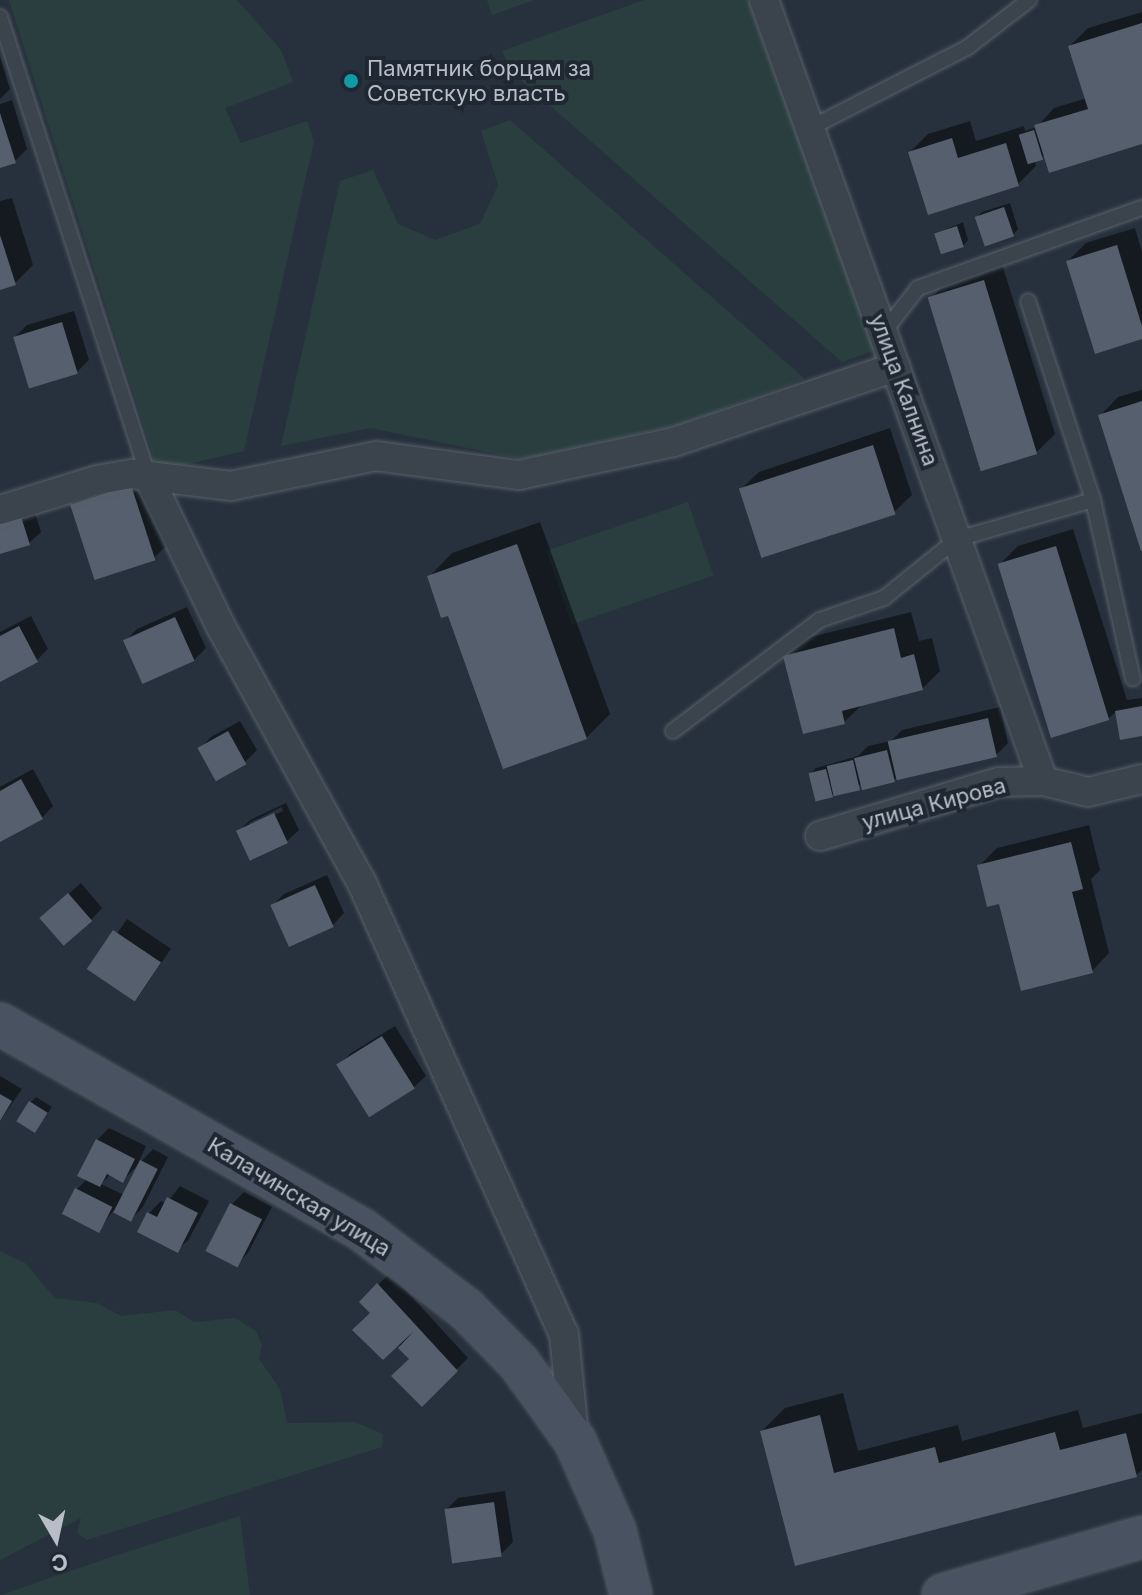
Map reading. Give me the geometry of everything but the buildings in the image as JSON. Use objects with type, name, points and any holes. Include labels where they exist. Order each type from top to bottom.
[{"type":"main road","name":"Калачинская улица","points":[[0,1024],[361,1229],[466,1309],[519,1363],[575,1441],[615,1531],[631,1595]]},
{"type":"main road","points":[[943,1595],[1142,1537]]},
{"type":"street","name":"улица Калнина","points":[[764,0],[1043,781]]},
{"type":"street","points":[[0,510],[97,480],[132,474],[231,486],[376,456],[519,475],[674,442],[896,367]]},
{"type":"street","points":[[148,476],[220,625],[361,881],[564,1334],[575,1441]]},
{"type":"street","name":"улица Кирова","points":[[820,836],[999,782],[1043,781],[1088,792],[1142,779]]},
{"type":"lane","points":[[810,128],[968,47],[1029,0]]},
{"type":"lane","points":[[0,17],[148,476]]},
{"type":"lane","points":[[884,332],[918,288],[1142,208]]},
{"type":"lane","points":[[1028,301],[1093,500],[1133,679]]},
{"type":"lane","points":[[673,731],[820,620],[884,598],[957,539],[1093,500]]},
{"type":"green space","points":[[9,0],[237,0],[281,50],[293,82],[225,108],[241,143],[307,121],[314,141],[244,451],[158,471]]},
{"type":"green space","points":[[487,0],[534,0],[492,15]]},
{"type":"green space","points":[[644,0],[748,0],[877,350],[842,362],[512,72],[502,51]]},
{"type":"green space","points":[[510,120],[805,379],[677,425],[521,459],[371,428],[281,446],[340,181],[373,170],[398,224],[435,240],[480,224],[498,185],[481,131]]},
{"type":"green space","points":[[688,502],[713,576],[572,625],[546,551]]},
{"type":"green space","points":[[0,1251],[25,1263],[55,1298],[97,1303],[121,1316],[175,1310],[194,1322],[235,1318],[256,1331],[262,1345],[259,1359],[280,1389],[287,1423],[355,1422],[383,1434],[382,1447],[87,1540],[77,1533],[81,1518],[0,1560]]},
{"type":"green space","points":[[240,1516],[250,1595],[1,1595],[111,1557]]},
{"type":"place","name":"Памятник борцам за Советскую власть","points":[[351,81]]}]
